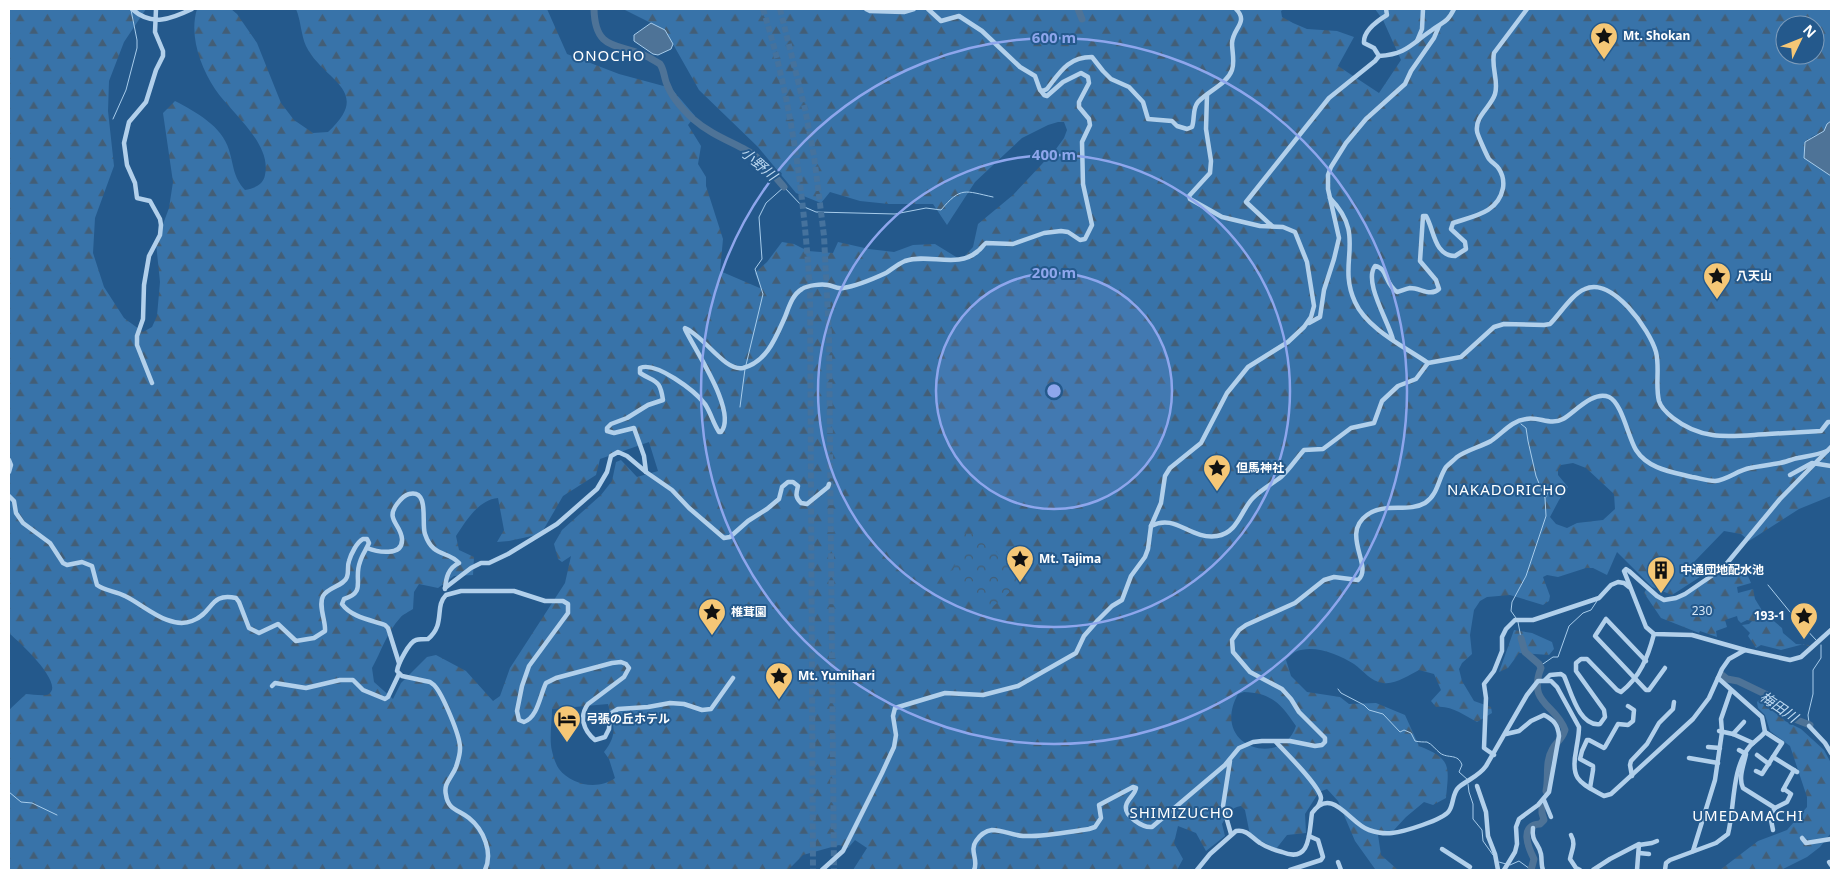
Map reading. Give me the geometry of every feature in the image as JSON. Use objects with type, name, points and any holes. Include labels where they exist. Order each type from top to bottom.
[{"type":"street","points":[[133,9],[140,15],[156,20],[165,20],[174,18],[192,9]]},
{"type":"street","points":[[152,383],[137,344],[137,336],[143,320],[144,285],[149,256],[158,242],[161,225],[150,202],[137,198],[134,178],[127,165],[124,143],[129,122],[146,102],[156,70],[163,56],[163,51],[155,32],[156,9]]},
{"type":"street","points":[[866,9],[870,11],[904,12],[914,9]]},
{"type":"street","points":[[646,472],[644,456],[634,428],[614,432],[607,431],[611,424],[627,418],[648,405],[663,400],[659,384],[655,380],[640,374],[640,368],[649,366],[658,370],[693,392],[704,404],[719,432],[724,428],[725,415],[718,393],[685,328],[698,335],[725,362],[742,368],[752,364],[765,354],[772,344],[794,296],[807,287],[826,284],[841,288],[849,286],[886,273],[905,261],[937,259],[955,261],[978,252],[986,242],[1013,244],[1044,233],[1061,231],[1068,232],[1080,240],[1085,239],[1092,225],[1083,184],[1082,142],[1090,125],[1078,102],[1089,83],[1088,77],[1080,73],[1063,82],[1047,96],[1044,95],[1035,76],[1020,67],[982,31],[959,16],[941,21],[928,9]]},
{"type":"street","points":[[1041,91],[1047,89],[1068,63],[1085,57],[1092,57],[1111,79],[1129,87],[1143,102],[1148,118],[1172,121],[1183,129],[1190,128],[1193,124],[1197,102],[1226,79],[1232,70],[1232,38],[1242,19],[1241,14],[1236,9]]},
{"type":"street","points":[[1379,56],[1374,48],[1364,43],[1364,39],[1371,27],[1387,15],[1386,9]]},
{"type":"street","points":[[1415,44],[1422,29],[1423,9]]},
{"type":"street","points":[[1272,226],[1246,202],[1329,98],[1379,56],[1391,55],[1415,44],[1449,20],[1454,9]]},
{"type":"street","points":[[1393,340],[1390,327],[1376,296],[1372,278],[1372,271],[1375,266],[1379,266],[1384,270],[1390,287],[1397,292],[1410,288],[1431,293],[1438,291],[1436,280],[1420,261],[1424,216],[1428,218],[1432,233],[1440,248],[1445,254],[1455,256],[1466,248],[1466,245],[1451,229],[1453,223],[1479,216],[1490,209],[1501,197],[1503,178],[1499,169],[1487,157],[1476,130],[1478,120],[1491,102],[1496,91],[1492,61],[1494,53],[1527,9]]},
{"type":"street","points":[[822,870],[843,851],[894,747],[896,735],[892,716],[895,708],[945,693],[982,695],[1018,686],[1076,653],[1084,636],[1112,606],[1122,600],[1131,576],[1145,557],[1148,549],[1151,526],[1161,503],[1165,476],[1170,468],[1201,443],[1215,414],[1238,378],[1248,367],[1288,342],[1308,323],[1320,317],[1328,275],[1338,246],[1337,225],[1330,198],[1328,175],[1335,159],[1366,119],[1406,84],[1411,71],[1434,38],[1439,26]]},
{"type":"street","points":[[1207,95],[1206,128],[1211,161],[1210,173],[1189,196],[1190,199],[1222,217],[1260,226],[1290,229],[1295,232],[1307,262],[1314,306],[1308,323]]},
{"type":"street","points":[[1330,198],[1341,210],[1349,227],[1351,237],[1348,274],[1355,302],[1377,329],[1428,363]]},
{"type":"street","points":[[1151,526],[1160,521],[1172,522],[1201,535],[1216,536],[1223,534],[1238,522],[1251,499],[1281,477],[1304,450],[1323,449],[1351,428],[1374,422],[1382,401],[1398,386],[1416,379],[1428,363],[1461,357],[1494,327],[1510,324],[1550,324],[1583,289],[1592,287],[1611,293],[1622,301],[1638,319],[1656,351],[1658,390],[1662,406],[1673,418],[1691,430],[1704,434],[1731,437],[1821,431],[1828,422],[1831,422]]},
{"type":"street","points":[[974,870],[976,862],[973,849],[974,844],[986,832],[998,831],[1023,836],[1089,829],[1094,827],[1101,818],[1099,805],[1130,788],[1136,788],[1136,792],[1127,804],[1127,812],[1144,827],[1152,827],[1208,781],[1234,753],[1244,746],[1262,741],[1290,741],[1315,746],[1322,745],[1325,742],[1325,738],[1298,712],[1291,699],[1282,689],[1250,672],[1238,659],[1232,648],[1234,636],[1239,630],[1255,620],[1294,603],[1324,580],[1334,577],[1358,580],[1363,572],[1357,551],[1356,534],[1359,522],[1366,515],[1377,510],[1416,506],[1425,503],[1432,497],[1446,467],[1458,457],[1493,439],[1511,425],[1529,418],[1555,422],[1567,417],[1588,400],[1609,397],[1621,414],[1628,434],[1642,458],[1668,471],[1706,480],[1722,479],[1752,467],[1780,463],[1827,451]]},
{"type":"street","points":[[1831,447],[1771,510],[1727,563],[1699,584],[1676,598],[1664,600],[1630,571],[1625,570],[1624,574],[1646,627],[1654,634],[1692,635],[1745,653],[1757,652],[1793,661],[1811,649],[1831,630]]},
{"type":"street","points":[[445,588],[471,568],[481,563],[489,563],[508,554],[557,524],[597,489],[615,453],[627,456],[672,490],[689,508],[724,538],[730,537],[748,521],[779,499],[782,487],[788,482],[794,482],[798,486],[796,496],[801,504],[807,504],[817,498],[829,484]]},
{"type":"street","points":[[9,460],[11,465],[9,472]]},
{"type":"street","points":[[1790,475],[1812,463],[1831,466]]},
{"type":"street","points":[[367,548],[385,552],[399,548],[402,541],[401,535],[392,514],[398,502],[405,496],[416,494],[420,496],[423,501],[424,528],[428,541],[438,553],[454,558],[459,563],[447,575],[446,595]]},
{"type":"street","points":[[9,496],[14,501],[16,513],[23,523],[50,543],[63,563],[67,565],[82,562],[90,564],[97,585],[102,588],[125,595],[166,619],[181,623],[198,618],[217,599],[226,596],[236,598],[249,628],[259,633],[278,624],[296,641],[314,638],[325,631],[322,597],[332,588],[345,581],[348,576],[348,562],[360,540],[367,539],[369,543],[359,562],[358,591],[353,596],[344,599],[342,604],[346,610],[354,614],[385,624],[400,663]]},
{"type":"street","points":[[1494,755],[1484,748],[1486,698],[1484,684],[1494,671],[1502,651],[1502,637],[1506,629],[1516,620],[1533,620],[1599,598],[1611,585],[1618,582],[1624,583],[1630,588]]},
{"type":"street","points":[[272,686],[275,684],[306,688],[340,680],[353,680],[363,690],[384,699],[388,697],[399,674],[397,671],[400,663],[412,642],[428,639],[432,636],[439,624],[441,602],[446,595],[461,591],[514,591],[545,601],[563,601],[568,604],[568,613],[529,666],[522,686],[517,711],[519,720],[524,722],[534,714],[546,683],[556,678],[612,663],[621,662],[629,668],[624,678],[588,704],[584,709],[583,716],[586,729],[594,740],[605,738],[609,729],[610,714],[618,709],[678,703],[702,710],[712,709],[733,678]]},
{"type":"street","points":[[1646,661],[1606,620],[1595,636],[1646,690],[1649,690],[1665,668]]},
{"type":"street","points":[[1318,806],[1327,803],[1334,804],[1357,825],[1368,830],[1391,834],[1443,817],[1450,810],[1455,792],[1482,772],[1494,755],[1536,683],[1545,680],[1553,674],[1564,676],[1574,703],[1588,720],[1593,724],[1597,724],[1604,721],[1604,710],[1576,670],[1577,661],[1584,658],[1587,659],[1621,692],[1636,679],[1646,661],[1654,634]]},
{"type":"street","points":[[1545,680],[1550,681],[1557,687],[1578,728],[1579,734],[1574,771],[1577,778],[1604,796],[1608,795],[1632,776],[1693,719],[1709,698],[1734,649]]},
{"type":"street","points":[[399,674],[434,684],[459,737],[459,759],[455,770],[445,785],[446,796],[448,804],[454,810],[469,818],[483,838],[489,856],[485,870]]},
{"type":"street","points":[[1718,678],[1762,717],[1765,732]]},
{"type":"street","points":[[1693,851],[1715,780],[1720,748],[1721,719],[1731,690]]},
{"type":"street","points":[[1632,776],[1631,761],[1647,744],[1660,723],[1673,709],[1674,702]]},
{"type":"street","points":[[1590,788],[1594,770],[1592,766],[1580,759],[1582,751],[1589,740],[1604,748],[1618,724],[1628,725],[1633,721],[1634,710],[1628,706]]},
{"type":"street","points":[[1504,870],[1515,852],[1517,844],[1516,827],[1519,819],[1544,800],[1549,792],[1559,736],[1558,728],[1552,719],[1544,714],[1531,721],[1519,731],[1506,734]]},
{"type":"street","points":[[1733,734],[1744,722]]},
{"type":"street","points":[[1809,726],[1825,743],[1831,753]]},
{"type":"street","points":[[1720,732],[1733,734],[1753,744]]},
{"type":"street","points":[[1665,870],[1666,863],[1670,860],[1716,843],[1728,834],[1737,775],[1746,754],[1765,732]]},
{"type":"street","points":[[1762,774],[1782,743],[1765,732]]},
{"type":"street","points":[[1197,870],[1236,831],[1244,831],[1264,846],[1288,855],[1298,855],[1304,852],[1312,813],[1321,799],[1310,779],[1276,742]]},
{"type":"street","points":[[1708,747],[1720,748]]},
{"type":"street","points":[[1739,750],[1746,754]]},
{"type":"street","points":[[1746,754],[1741,785],[1775,808]]},
{"type":"street","points":[[1759,756],[1769,764]]},
{"type":"street","points":[[1773,757],[1795,771],[1783,790],[1791,794],[1787,802],[1775,808],[1770,815],[1774,830]]},
{"type":"street","points":[[1689,758],[1718,763]]},
{"type":"street","points":[[1230,759],[1222,806],[1231,834]]},
{"type":"street","points":[[1756,771],[1767,778]]},
{"type":"street","points":[[1477,786],[1486,812],[1488,836],[1495,854],[1498,870]]},
{"type":"street","points":[[1544,800],[1551,817]]},
{"type":"street","points":[[1533,828],[1532,834],[1534,842],[1540,851],[1543,870]]},
{"type":"street","points":[[1570,835],[1574,845],[1570,859],[1576,868],[1580,870]]},
{"type":"street","points":[[1290,870],[1323,858],[1318,840],[1308,836]]},
{"type":"street","points":[[1802,838],[1806,843],[1831,839]]},
{"type":"street","points":[[1593,870],[1621,853],[1657,840]]},
{"type":"street","points":[[1637,870],[1639,845]]},
{"type":"street","points":[[1442,849],[1470,867]]},
{"type":"street","points":[[1639,853],[1649,854]]},
{"type":"street","points":[[1338,862],[1341,870]]},
{"type":"green space","points":[[9,9],[146,9],[124,42],[109,81],[108,111],[114,166],[95,218],[93,253],[104,287],[124,318],[143,332],[152,327],[157,316],[160,282],[156,243],[169,208],[173,182],[163,113],[175,101],[199,115],[214,127],[226,141],[236,176],[245,190],[258,186],[265,175],[266,163],[256,140],[215,89],[205,70],[195,40],[194,29],[197,9],[231,9],[237,14],[257,43],[281,103],[294,120],[313,133],[328,132],[341,118],[346,106],[346,96],[341,86],[314,58],[306,46],[296,9],[547,9],[567,54],[619,74],[671,88],[695,116],[688,125],[701,146],[698,164],[706,177],[706,186],[723,239],[720,271],[762,289],[755,273],[767,262],[782,242],[794,244],[808,251],[833,253],[838,242],[894,252],[913,245],[935,244],[961,260],[973,247],[978,224],[1013,195],[1056,149],[1067,130],[1064,122],[1048,125],[1022,138],[975,182],[947,225],[933,204],[889,204],[860,201],[830,192],[821,203],[796,193],[758,147],[699,90],[665,30],[623,9],[1284,9],[1281,11],[1282,17],[1307,29],[1337,31],[1354,37],[1338,66],[1379,93],[1401,60],[1383,20],[1375,9],[1831,9],[1831,121],[1827,124],[1824,131],[1811,137],[1804,157],[1831,176],[1831,496],[1799,509],[1749,541],[1741,534],[1724,531],[1692,564],[1703,575],[1672,595],[1652,587],[1617,552],[1607,575],[1593,568],[1586,568],[1558,577],[1547,575],[1543,577],[1550,596],[1549,601],[1543,605],[1510,595],[1487,597],[1480,601],[1474,610],[1470,635],[1472,654],[1462,663],[1459,669],[1462,681],[1474,701],[1491,707],[1492,713],[1477,722],[1452,709],[1436,707],[1431,701],[1441,690],[1434,674],[1419,670],[1397,681],[1383,683],[1371,678],[1348,660],[1325,651],[1302,650],[1290,656],[1286,660],[1291,676],[1307,692],[1340,697],[1349,704],[1376,703],[1405,715],[1419,746],[1438,755],[1446,765],[1448,778],[1446,798],[1433,805],[1424,802],[1393,831],[1378,835],[1381,855],[1398,870],[1375,869],[1355,841],[1338,801],[1327,789],[1319,792],[1305,814],[1306,833],[1287,835],[1276,849],[1250,835],[1245,810],[1241,806],[1232,810],[1222,824],[1225,836],[1206,851],[1196,833],[1178,826],[1174,843],[1183,859],[1177,870],[853,870],[867,848],[855,840],[848,848],[839,845],[803,855],[788,870],[9,870],[9,710],[26,694],[47,695],[52,689],[51,681],[45,672],[9,633]],"holes":[[[649,442],[658,471],[637,477],[621,460],[616,462],[612,481],[601,495],[562,530],[554,544],[558,559],[562,562],[571,556],[565,583],[510,668],[500,696],[493,701],[466,671],[436,655],[427,657],[401,683],[393,699],[374,682],[372,668],[395,624],[403,615],[413,609],[414,592],[419,584],[438,588],[454,576],[473,575],[474,557],[459,550],[456,536],[473,512],[484,503],[498,498],[504,530],[497,542],[541,534],[563,496],[596,475],[600,459]],[[1573,463],[1586,468],[1614,494],[1615,509],[1603,520],[1577,523],[1567,528],[1556,524],[1550,517],[1568,487],[1558,475],[1558,470],[1561,465]],[[1244,692],[1254,693],[1269,697],[1275,701],[1296,726],[1288,739],[1277,747],[1264,749],[1251,746],[1240,739],[1233,727],[1232,712],[1238,694]],[[608,704],[614,729],[612,739],[604,752],[609,759],[615,778],[609,782],[594,785],[578,782],[564,775],[557,765],[551,746],[552,709]]]},
{"type":"green space","points":[[964,534],[983,534],[1020,583],[989,610],[950,573],[961,555]]},
{"type":"green space","name":"230","points":[[1723,568],[1747,574],[1751,583],[1737,587],[1738,593],[1753,589],[1755,599],[1763,612],[1782,628],[1783,633],[1796,644],[1802,644],[1781,650],[1761,645],[1756,648],[1748,636],[1750,633],[1742,625],[1749,624],[1752,621],[1747,620],[1741,623],[1737,616],[1725,620],[1727,627],[1716,631],[1717,637],[1700,631],[1699,633],[1661,618],[1644,593],[1647,588],[1664,600],[1676,598]]},
{"type":"green space","points":[[1514,630],[1532,633],[1552,642],[1554,649],[1549,655],[1519,653],[1508,668],[1499,672]]},
{"type":"green space","points":[[1763,696],[1780,710],[1778,713],[1785,721],[1801,729],[1824,750],[1831,763],[1831,833],[1820,847],[1807,857],[1781,870],[1720,870],[1758,841],[1787,830],[1807,807],[1807,797],[1790,746],[1770,731],[1765,715],[1758,708],[1757,702]]},
{"type":"shaded area","points":[[651,23],[665,30],[673,44],[671,49],[658,55],[653,54],[634,41],[634,35]]},
{"type":"shaded area","points":[[1831,121],[1831,176],[1804,158],[1805,142],[1824,131],[1827,124]]},
{"type":"waterway","name":"小野川","points":[[594,9],[599,33],[605,40],[639,53],[660,64],[671,93],[689,115],[718,136],[752,153],[784,187]]},
{"type":"waterway","points":[[1078,9],[1082,19]]},
{"type":"waterway","points":[[113,119],[126,90],[137,48],[131,10]]},
{"type":"waterway","points":[[746,365],[763,294],[755,269],[762,259],[759,217],[766,203],[784,187],[802,206],[816,212],[895,214],[926,208],[941,210],[954,197],[964,192],[993,197]]},
{"type":"waterway","name":"小野川","points":[[740,407],[745,369]]},
{"type":"waterway","points":[[1516,618],[1511,611],[1512,602],[1526,576],[1546,516],[1545,498],[1536,476],[1526,428],[1521,424]]},
{"type":"waterway","points":[[1546,497],[1551,484]]},
{"type":"waterway","points":[[1768,585],[1816,640]]},
{"type":"waterway","points":[[1540,666],[1553,657],[1558,657],[1569,626],[1583,613],[1591,610],[1597,601]]},
{"type":"waterway","points":[[1518,622],[1521,638]]},
{"type":"waterway","points":[[1521,638],[1525,652],[1541,668],[1538,680],[1540,697],[1561,721],[1565,730],[1550,755],[1546,791]]},
{"type":"waterway","points":[[1809,723],[1808,715],[1813,694],[1813,670],[1821,658],[1821,645]]},
{"type":"waterway","name":"梅田川","points":[[1722,675],[1727,679],[1738,681],[1767,695],[1792,718],[1810,725]]},
{"type":"waterway","points":[[1338,689],[1341,693],[1364,705],[1369,710],[1383,714],[1400,732],[1404,730],[1411,733],[1415,741],[1427,742],[1443,755],[1458,759],[1462,765],[1459,772],[1468,780]]},
{"type":"waterway","points":[[1468,784],[1473,804],[1473,819],[1482,830],[1483,841],[1493,855]]},
{"type":"waterway","points":[[9,792],[21,802],[32,803],[57,815]]},
{"type":"waterway","points":[[1531,870],[1534,859],[1529,849],[1527,832],[1533,825],[1540,824],[1544,820],[1542,807]]},
{"type":"waterway","points":[[1510,865],[1519,861],[1530,869]]},
{"type":"waterway","points":[[1499,862],[1506,864]]},
{"type":"tunnel","points":[[763,9],[782,79],[795,149],[804,220],[810,292],[813,870]]},
{"type":"tunnel","points":[[780,9],[805,109],[814,156],[824,236],[829,336],[834,870]]},
{"type":"place","name":"Mt. Shokan","points":[[1604,60]]},
{"type":"place","name":"八天山","points":[[1717,300]]},
{"type":"place","name":"但馬神社","points":[[1217,492]]},
{"type":"place","name":"Mt. Tajima","points":[[1020,583]]},
{"type":"place","name":"中通団地配水池","points":[[1661,594]]},
{"type":"place","name":"椎茸園","points":[[712,636]]},
{"type":"place","name":"193-1","points":[[1804,640]]},
{"type":"place","name":"Mt. Yumihari","points":[[779,700]]},
{"type":"place","name":"弓張の丘ホテル","points":[[567,743]]},
{"type":"district","name":"ONOCHO","points":[[609,56]]},
{"type":"district","name":"NAKADORICHO","points":[[1507,490]]},
{"type":"district","name":"SHIMIZUCHO","points":[[1182,813]]},
{"type":"district","name":"UMEDAMACHI","points":[[1748,816]]}]
